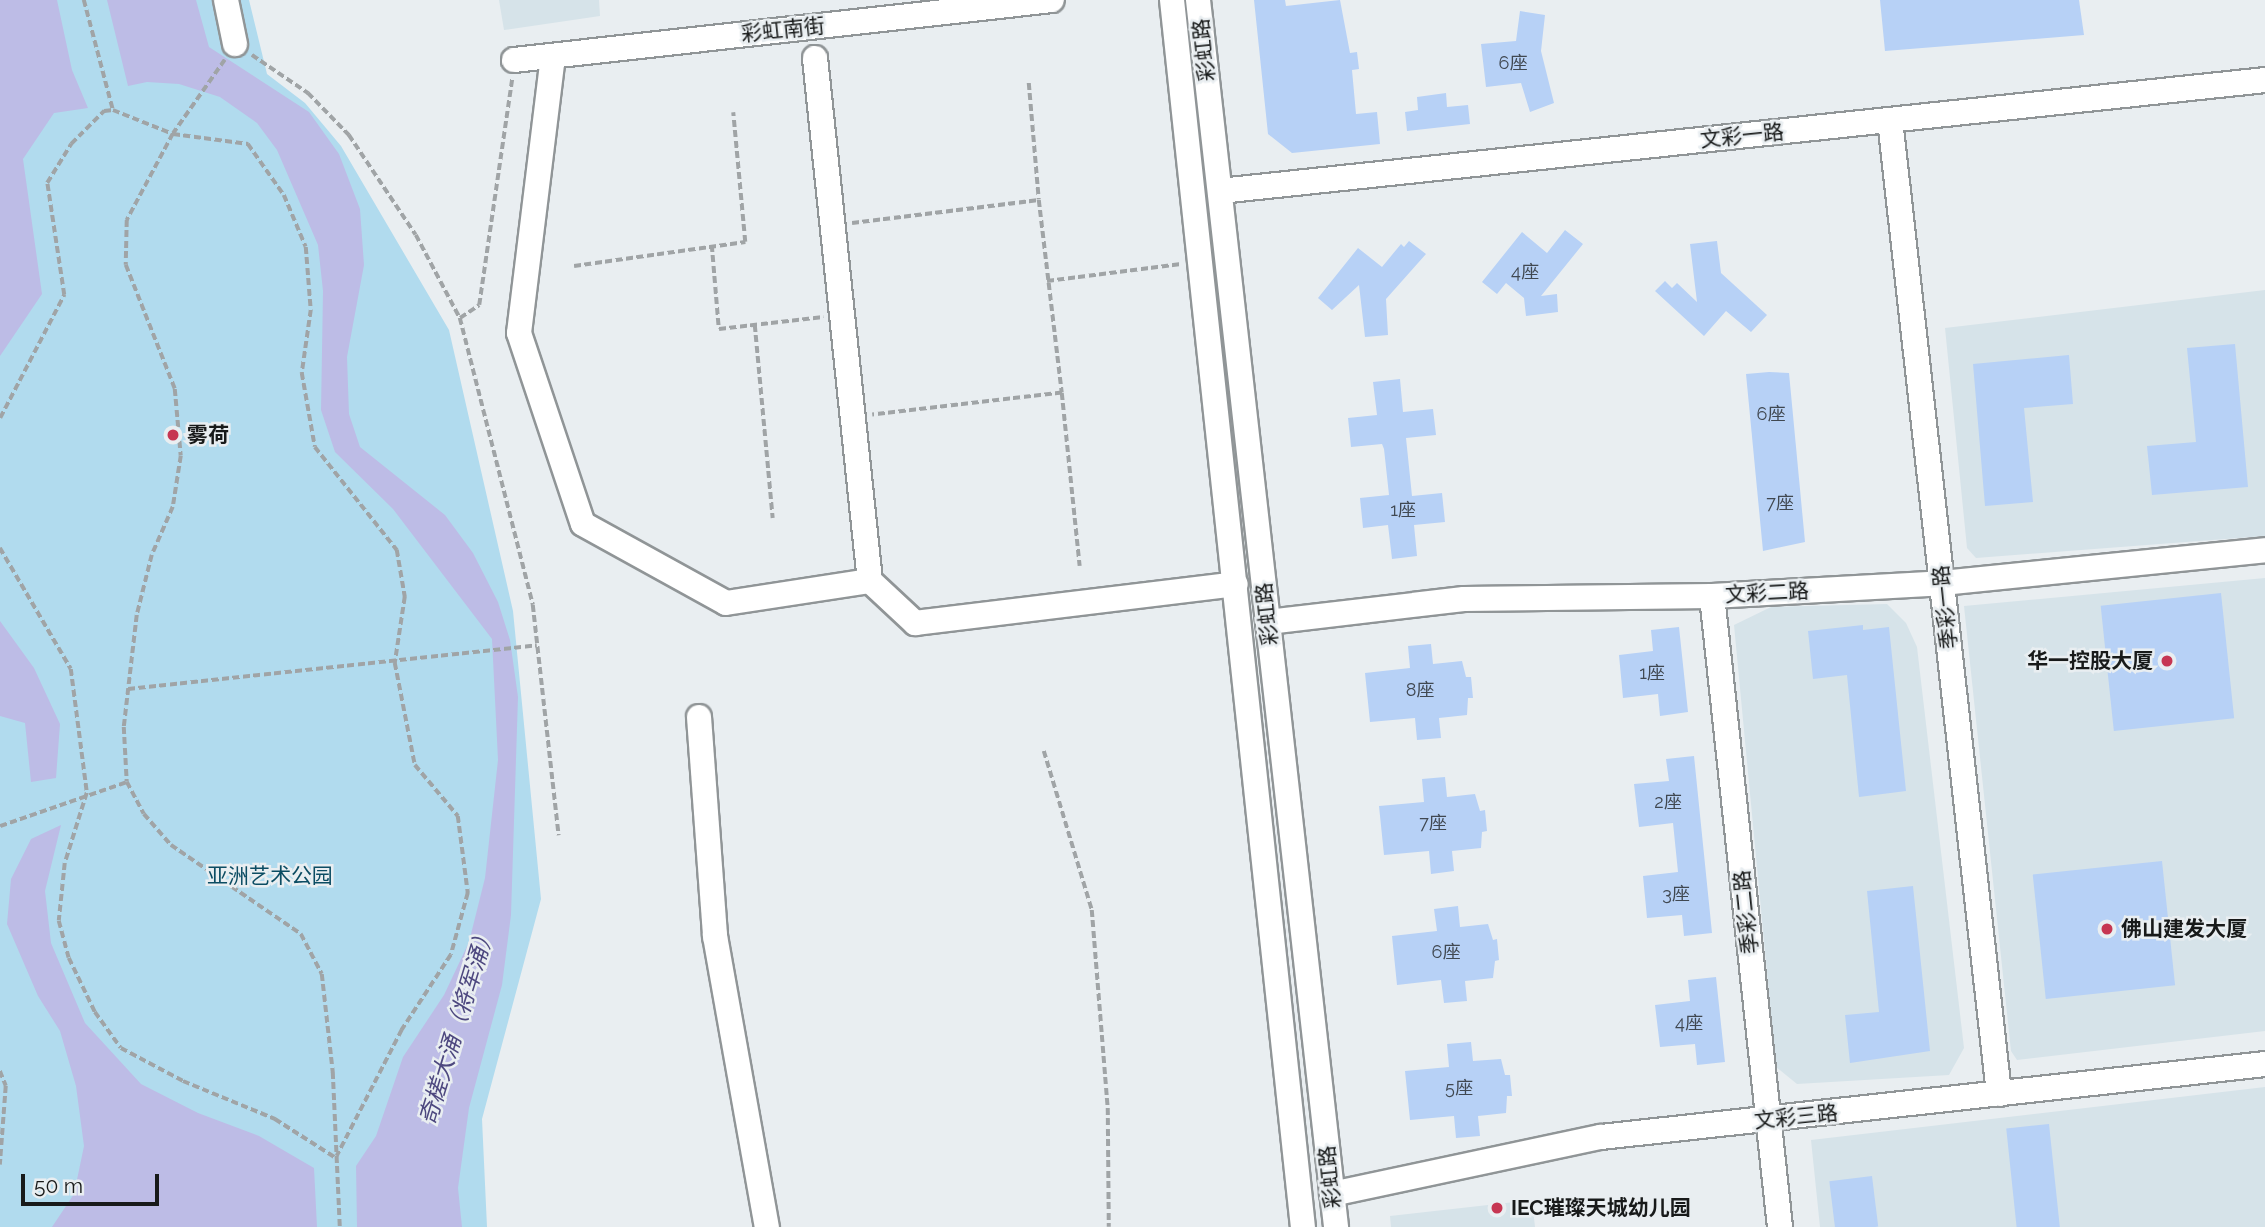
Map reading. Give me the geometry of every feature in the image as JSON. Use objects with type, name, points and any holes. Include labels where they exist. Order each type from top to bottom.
[{"type":"street","points":[[226,0],[233,47]]},
{"type":"street","name":"彩虹南街","points":[[514,60],[1052,0]]},
{"type":"street","name":"彩虹路","points":[[1172,0],[1303,1227]]},
{"type":"street","name":"彩虹路","points":[[1198,0],[1336,1227]]},
{"type":"street","points":[[553,56],[519,333],[583,524],[726,603],[870,581]]},
{"type":"street","points":[[815,58],[870,581],[915,623],[1236,584]]},
{"type":"street","name":"文彩一路","points":[[1220,191],[2265,80]]},
{"type":"street","name":"季彩一路","points":[[1890,120],[1999,1094]]},
{"type":"street","name":"文彩二路","points":[[1268,622],[1464,599],[1712,596],[1942,583],[2265,550]]},
{"type":"street","name":"季彩二路","points":[[1712,596],[1780,1227]]},
{"type":"street","points":[[699,716],[715,936],[767,1227]]},
{"type":"street","name":"文彩三路","points":[[1332,1194],[1601,1137],[1768,1121],[2265,1064]]},
{"type":"path","points":[[84,0],[113,110]]},
{"type":"path","points":[[340,1227],[334,1072],[322,974],[301,934],[171,845],[144,814],[127,782],[124,727],[137,615],[152,555],[173,507],[181,421],[175,388],[126,265],[127,220],[173,134],[233,47],[308,93],[349,135],[416,235],[460,318],[533,605],[559,836]]},
{"type":"path","points":[[460,318],[479,305],[514,60]]},
{"type":"path","points":[[1029,83],[1047,281],[1080,566]]},
{"type":"path","points":[[0,418],[64,295],[47,183],[71,144],[104,111],[113,110],[173,134],[248,144],[284,195],[306,247],[311,310],[302,373],[315,447],[397,550],[405,597],[395,663],[415,765],[457,816],[468,893],[451,955],[402,1030],[336,1158]]},
{"type":"path","points":[[574,266],[745,242],[733,113]]},
{"type":"path","points":[[833,225],[1039,200]]},
{"type":"path","points":[[712,245],[719,329],[842,315]]},
{"type":"path","points":[[1047,281],[1200,262]]},
{"type":"path","points":[[755,325],[773,518]]},
{"type":"path","points":[[853,418],[1062,393]]},
{"type":"path","points":[[0,548],[71,669],[78,748],[87,793],[65,863],[59,921],[69,958],[95,1012],[121,1048],[183,1081],[275,1119],[336,1158]]},
{"type":"path","points":[[128,689],[395,663],[538,644]]},
{"type":"path","points":[[1045,751],[1092,910],[1108,1108],[1109,1227]]},
{"type":"path","points":[[0,827],[87,793],[127,782]]},
{"type":"path","points":[[0,1071],[6,1086],[0,1165]]},
{"type":"shaded area","points":[[499,0],[599,0],[600,16],[504,30]]},
{"type":"shaded area","points":[[2265,290],[2265,536],[1976,558],[1967,548],[1945,328]]},
{"type":"shaded area","points":[[2265,578],[2265,1031],[2017,1060],[2011,1051],[1964,606]]},
{"type":"shaded area","points":[[1887,604],[1906,623],[1917,647],[1964,1048],[1949,1075],[1797,1084],[1776,1067],[1734,625],[1771,607]]},
{"type":"shaded area","points":[[2265,1087],[2265,1227],[1820,1227],[1811,1140]]},
{"type":"shaded area","name":"IEC璀璨天城幼儿园","points":[[1532,1200],[1535,1227],[1391,1227],[1390,1216]]},
{"type":"green space","name":"亚洲艺术公园","points":[[0,0],[249,0],[267,74],[305,103],[341,146],[449,330],[513,611],[541,899],[482,1119],[487,1227],[0,1227]]},
{"type":"water","points":[[0,0],[57,0],[72,70],[88,108],[54,113],[23,159],[42,294],[0,356]]},
{"type":"water","name":"奇槎大涌（将军涌）","points":[[107,0],[196,0],[209,47],[309,112],[339,154],[360,209],[364,265],[347,357],[349,414],[360,447],[445,515],[473,553],[498,602],[510,640],[518,697],[511,915],[502,985],[469,1108],[458,1188],[462,1227],[357,1227],[356,1166],[376,1136],[403,1057],[444,995],[469,942],[485,878],[498,760],[492,639],[393,509],[335,452],[321,410],[323,291],[318,245],[277,150],[257,123],[220,97],[179,84],[147,82],[128,86]]},
{"type":"water","points":[[0,621],[34,668],[60,724],[56,778],[31,782],[25,723],[0,716]]},
{"type":"water","points":[[61,825],[45,891],[51,943],[85,1023],[141,1084],[198,1113],[259,1136],[314,1168],[317,1227],[52,1227],[74,1194],[84,1146],[76,1086],[60,1031],[38,996],[7,924],[11,879],[31,839]]},
{"type":"building","points":[[1254,0],[1285,0],[1286,6],[1340,0],[1350,53],[1357,52],[1359,69],[1352,70],[1356,114],[1377,112],[1380,144],[1292,153],[1268,134]]},
{"type":"building","points":[[1880,0],[2079,0],[2084,35],[1885,51]]},
{"type":"building","points":[[1520,11],[1545,15],[1541,51],[1554,103],[1530,112],[1521,83],[1486,87],[1481,44],[1516,41]]},
{"type":"building","points":[[1446,93],[1447,107],[1468,105],[1470,124],[1407,131],[1405,112],[1418,110],[1417,97]]},
{"type":"building","points":[[1565,230],[1583,244],[1541,296],[1557,294],[1558,312],[1526,316],[1524,298],[1506,283],[1497,294],[1482,282],[1522,232],[1547,253]]},
{"type":"building","points":[[1409,241],[1426,254],[1386,299],[1388,335],[1365,337],[1359,285],[1332,310],[1318,298],[1358,248],[1382,267],[1401,244],[1404,247]]},
{"type":"building","points":[[1717,241],[1721,273],[1767,315],[1751,332],[1726,311],[1704,336],[1655,291],[1665,281],[1672,288],[1677,283],[1697,302],[1690,244]]},
{"type":"building","points":[[2235,344],[2248,487],[2152,495],[2147,446],[2196,442],[2187,348]]},
{"type":"building","points":[[2069,355],[2073,404],[2024,408],[2033,502],[1985,506],[1973,364]]},
{"type":"building","points":[[1789,373],[1805,542],[1763,551],[1746,374]]},
{"type":"building","points":[[1400,379],[1403,412],[1433,409],[1436,435],[1406,438],[1412,496],[1442,493],[1445,522],[1414,525],[1417,556],[1392,559],[1388,525],[1363,528],[1360,498],[1389,495],[1384,449],[1382,444],[1351,447],[1348,418],[1377,415],[1373,382]]},
{"type":"building","name":"华一控股大厦","points":[[2221,593],[2234,718],[2114,731],[2101,606]]},
{"type":"building","points":[[1863,625],[1863,630],[1889,627],[1906,791],[1859,797],[1847,675],[1813,679],[1808,631]]},
{"type":"building","points":[[1679,627],[1688,712],[1660,716],[1658,694],[1623,698],[1619,655],[1653,651],[1651,630]]},
{"type":"building","points":[[1431,644],[1433,664],[1462,661],[1466,677],[1471,677],[1473,698],[1468,698],[1467,715],[1439,718],[1441,738],[1417,740],[1415,718],[1370,722],[1365,673],[1410,668],[1408,646]]},
{"type":"building","points":[[1694,756],[1712,933],[1684,936],[1682,915],[1647,918],[1643,876],[1678,872],[1673,823],[1639,827],[1634,784],[1669,781],[1666,759]]},
{"type":"building","points":[[1445,777],[1447,797],[1475,794],[1480,811],[1485,810],[1487,831],[1482,832],[1481,848],[1452,851],[1454,871],[1431,874],[1429,851],[1384,855],[1379,806],[1424,802],[1422,779]]},
{"type":"building","name":"佛山建发大厦","points":[[2162,861],[2175,985],[2046,999],[2033,875]]},
{"type":"building","points":[[1913,886],[1930,1051],[1850,1063],[1845,1015],[1879,1012],[1867,891]]},
{"type":"building","points":[[1458,906],[1460,927],[1488,924],[1493,940],[1497,939],[1499,960],[1495,961],[1493,978],[1465,981],[1467,1001],[1444,1003],[1441,980],[1397,985],[1392,936],[1437,931],[1434,909]]},
{"type":"building","points":[[1716,977],[1725,1062],[1697,1065],[1695,1044],[1660,1047],[1655,1005],[1690,1001],[1688,980]]},
{"type":"building","points":[[1471,1042],[1473,1061],[1501,1059],[1505,1075],[1510,1075],[1512,1096],[1507,1096],[1506,1113],[1478,1116],[1480,1136],[1456,1138],[1454,1116],[1410,1120],[1405,1071],[1449,1067],[1447,1044]]},
{"type":"building","points":[[2049,1124],[2060,1227],[2017,1227],[2006,1128]]},
{"type":"building","points":[[1872,1176],[1878,1227],[1835,1227],[1829,1181]]},
{"type":"place","name":"雾荷","points":[[173,435]]},
{"type":"place","name":"华一控股大厦","points":[[2167,661]]},
{"type":"place","name":"佛山建发大厦","points":[[2107,929]]},
{"type":"place","name":"IEC璀璨天城幼儿园","points":[[1497,1208]]}]
